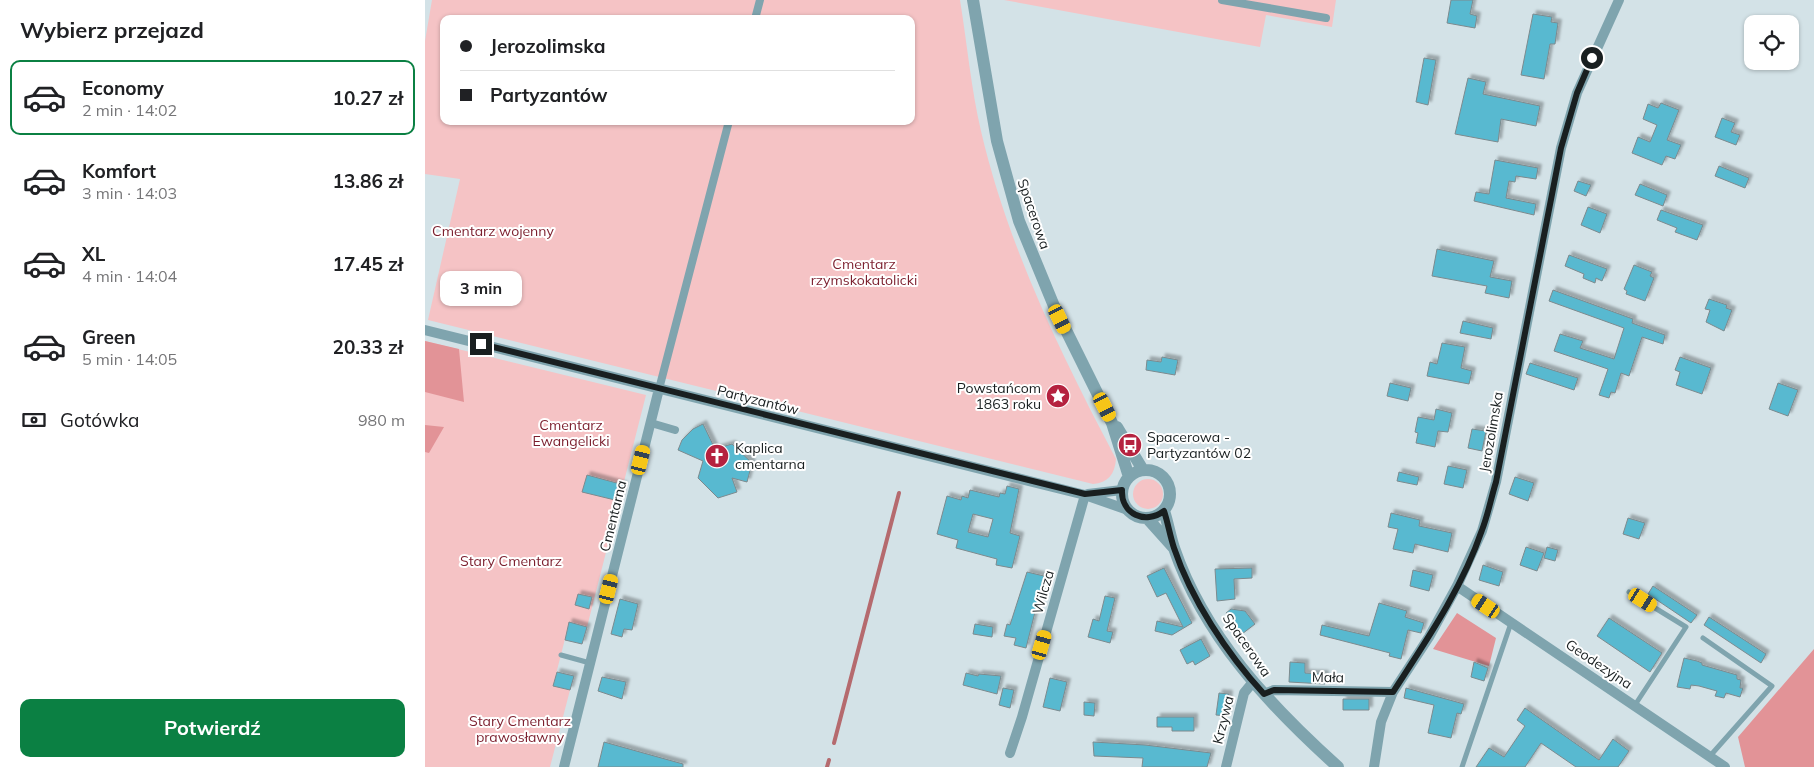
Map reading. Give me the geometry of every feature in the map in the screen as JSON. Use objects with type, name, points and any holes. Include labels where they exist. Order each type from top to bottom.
[{"type":"street","points":[[756,15],[760,0]]},
{"type":"street","name":"Spacerowa","points":[[973,0],[997,141],[1019,221],[1054,306],[1112,423],[1129,477]]},
{"type":"street","points":[[1222,0],[1326,18]]},
{"type":"street","name":"Jerozolimska","points":[[1375,767],[1381,722],[1393,692],[1429,636],[1457,586],[1482,531],[1496,482],[1561,148],[1573,105],[1619,0]]},
{"type":"street","points":[[659,389],[728,125]]},
{"type":"street","name":"Partyzantów","points":[[425,330],[1085,494],[1128,510]]},
{"type":"street","name":"Cmentarna","points":[[564,767],[659,389]]},
{"type":"street","points":[[651,423],[675,430]]},
{"type":"street","name":"Spacerowa","points":[[1112,423],[1130,445],[1143,470]]},
{"type":"street","points":[[1143,470],[1158,472],[1168,483],[1171,498],[1164,511],[1147,518],[1134,515],[1128,510],[1123,501],[1122,490],[1129,477],[1143,470]]},
{"type":"street","name":"Partyzantów","points":[[1085,494],[1122,490]]},
{"type":"street","name":"Wilcza","points":[[1010,753],[1020,725],[1085,494]]},
{"type":"street","name":"Spacerowa","points":[[1164,511],[1173,547],[1190,584],[1221,640],[1253,682],[1286,718],[1338,767]]},
{"type":"street","name":"Spacerowa","points":[[1147,518],[1173,547]]},
{"type":"street","name":"Geodezyjna","points":[[1457,586],[1725,767]]},
{"type":"street","name":"Krzywa","points":[[1226,767],[1244,693],[1253,682]]},
{"type":"street","name":"Mała","points":[[1264,694],[1274,690],[1393,692]]},
{"type":"lane","points":[[1629,592],[1686,627],[1635,705]]},
{"type":"lane","points":[[1462,767],[1511,622]]},
{"type":"lane","points":[[1703,638],[1772,686],[1710,756]]},
{"type":"lane","points":[[561,655],[590,662]]},
{"type":"green space","name":"Cmentarz rzymskokatolicki","points":[[432,0],[960,0],[978,115],[992,174],[1021,258],[1038,299],[1075,380],[1116,459],[1114,469],[1107,480],[1093,484],[428,320],[460,179],[425,174],[425,41]]},
{"type":"green space","points":[[1004,0],[1336,0],[1332,27],[1266,15],[1260,47]]},
{"type":"green space","points":[[425,341],[646,395],[587,627],[569,623],[553,686],[570,690],[550,767],[425,767]]},
{"type":"green space","points":[[1148,479],[1159,483],[1163,494],[1159,505],[1148,509],[1137,505],[1133,494],[1137,483]]},
{"type":"shaded area","points":[[425,341],[459,349],[464,402],[425,392]]},
{"type":"shaded area","points":[[425,425],[444,427],[429,453],[425,452]]},
{"type":"shaded area","points":[[1457,613],[1496,638],[1489,666],[1433,649]]},
{"type":"shaded area","points":[[1814,649],[1814,767],[1745,767],[1738,737]]},
{"type":"building","points":[[1451,0],[1473,0],[1470,14],[1477,16],[1475,28],[1447,23]]},
{"type":"building","points":[[1533,14],[1552,17],[1551,22],[1558,23],[1555,44],[1550,44],[1544,79],[1521,75]]},
{"type":"building","points":[[1424,58],[1436,60],[1428,105],[1416,102]]},
{"type":"building","points":[[1468,78],[1486,82],[1483,94],[1540,106],[1536,126],[1501,119],[1498,142],[1455,134]]},
{"type":"building","points":[[1661,103],[1679,110],[1667,140],[1681,145],[1675,159],[1666,156],[1662,165],[1632,153],[1638,137],[1650,142],[1657,125],[1643,119],[1648,104],[1658,108]]},
{"type":"building","points":[[1722,118],[1735,123],[1731,132],[1740,135],[1736,145],[1715,137]]},
{"type":"building","points":[[1495,160],[1538,168],[1536,179],[1516,176],[1515,182],[1509,181],[1506,198],[1536,204],[1534,215],[1474,201],[1476,192],[1489,194]]},
{"type":"building","points":[[1719,166],[1749,178],[1745,188],[1715,176]]},
{"type":"building","points":[[1578,181],[1591,185],[1586,196],[1574,191]]},
{"type":"building","points":[[1640,184],[1667,195],[1663,206],[1635,195]]},
{"type":"building","points":[[1588,207],[1607,214],[1600,233],[1581,225]]},
{"type":"building","points":[[1661,210],[1703,225],[1697,240],[1675,232],[1677,228],[1657,220]]},
{"type":"building","points":[[1437,249],[1494,261],[1490,277],[1512,281],[1509,298],[1485,293],[1487,286],[1432,276]]},
{"type":"building","points":[[1569,255],[1607,269],[1602,281],[1596,278],[1595,283],[1583,278],[1584,274],[1565,266]]},
{"type":"building","points":[[1634,265],[1652,272],[1650,276],[1654,278],[1645,301],[1626,294],[1627,291],[1624,289]]},
{"type":"building","points":[[1553,290],[1633,319],[1632,323],[1665,335],[1663,344],[1642,337],[1629,376],[1621,373],[1615,393],[1611,392],[1609,398],[1599,395],[1608,369],[1554,351],[1560,334],[1583,341],[1580,348],[1614,359],[1624,328],[1549,301]]},
{"type":"building","points":[[1709,299],[1727,305],[1726,308],[1732,310],[1724,331],[1706,322],[1710,310],[1705,309]]},
{"type":"building","points":[[1463,321],[1493,328],[1491,339],[1460,333]]},
{"type":"building","points":[[1442,343],[1465,347],[1461,368],[1472,371],[1469,384],[1427,376],[1430,362],[1437,364]]},
{"type":"building","points":[[1162,357],[1178,360],[1175,375],[1146,370],[1147,360],[1161,362]]},
{"type":"building","points":[[1680,357],[1711,368],[1702,394],[1676,385],[1680,372],[1675,370]]},
{"type":"building","points":[[1530,363],[1578,378],[1574,390],[1526,374]]},
{"type":"building","points":[[1390,383],[1411,388],[1408,401],[1387,396]]},
{"type":"building","points":[[1778,383],[1798,390],[1788,416],[1769,409]]},
{"type":"building","points":[[1436,409],[1452,413],[1448,432],[1438,431],[1435,447],[1416,443],[1418,433],[1415,432],[1418,417],[1434,420]]},
{"type":"building","name":"Kaplica cmentarna","points":[[703,424],[715,449],[732,444],[752,463],[747,482],[732,478],[737,492],[718,498],[698,478],[703,461],[678,450],[682,440],[693,429]]},
{"type":"building","points":[[1472,429],[1486,431],[1482,451],[1468,448]]},
{"type":"building","points":[[1448,466],[1467,470],[1463,488],[1444,484]]},
{"type":"building","points":[[1399,472],[1419,477],[1417,485],[1397,481]]},
{"type":"building","points":[[587,475],[624,485],[619,501],[582,492]]},
{"type":"building","points":[[1515,477],[1534,483],[1528,501],[1509,494]]},
{"type":"building","points":[[1007,486],[1019,489],[1010,533],[1020,536],[1012,568],[996,565],[997,559],[956,548],[958,540],[937,534],[947,496],[961,500],[962,496],[968,498],[970,490],[999,497],[1000,493],[1005,494]],"holes":[[[973,514],[993,519],[988,537],[968,532]]]},
{"type":"building","points":[[1391,513],[1420,520],[1419,526],[1452,533],[1448,552],[1415,544],[1413,553],[1393,549],[1398,529],[1388,527]]},
{"type":"building","points":[[1628,518],[1645,523],[1639,539],[1623,534]]},
{"type":"building","points":[[1526,547],[1544,553],[1537,571],[1520,565]]},
{"type":"building","points":[[1547,547],[1558,550],[1555,561],[1544,558]]},
{"type":"building","points":[[1483,565],[1503,572],[1499,586],[1479,580]]},
{"type":"building","points":[[1164,568],[1192,623],[1172,635],[1155,631],[1157,621],[1183,627],[1166,593],[1157,597],[1147,576]]},
{"type":"building","points":[[1252,568],[1252,578],[1234,579],[1235,599],[1217,601],[1215,569]]},
{"type":"building","points":[[1413,570],[1433,575],[1429,591],[1410,586]]},
{"type":"building","points":[[1027,572],[1044,576],[1026,648],[1014,645],[1016,638],[1004,636],[1007,624],[1010,625]]},
{"type":"building","points":[[1653,586],[1697,615],[1691,623],[1648,594]]},
{"type":"building","points":[[578,594],[592,597],[589,609],[575,605]]},
{"type":"building","points":[[1105,596],[1115,598],[1107,631],[1113,632],[1110,643],[1088,637],[1093,619],[1099,621]]},
{"type":"building","points":[[620,599],[638,604],[632,630],[624,629],[622,637],[611,634]]},
{"type":"building","points":[[1379,603],[1407,611],[1405,617],[1424,623],[1421,633],[1408,630],[1401,659],[1389,656],[1390,653],[1320,635],[1322,625],[1369,636]]},
{"type":"building","points":[[1231,609],[1245,611],[1255,624],[1242,634],[1226,613]]},
{"type":"building","points":[[1709,617],[1766,654],[1761,663],[1704,625]]},
{"type":"building","points":[[1609,618],[1662,653],[1650,672],[1597,636]]},
{"type":"building","points":[[569,622],[587,627],[582,644],[565,640]]},
{"type":"building","points":[[975,624],[993,627],[992,637],[973,634]]},
{"type":"building","points":[[1201,639],[1210,656],[1195,665],[1193,661],[1187,664],[1180,650]]},
{"type":"building","points":[[1684,658],[1737,675],[1737,679],[1741,680],[1740,688],[1743,688],[1740,697],[1726,693],[1724,698],[1715,696],[1717,691],[1699,686],[1691,685],[1690,689],[1677,687]]},
{"type":"building","points":[[1290,662],[1305,663],[1305,673],[1325,674],[1325,684],[1289,682]]},
{"type":"building","points":[[1474,662],[1488,668],[1484,681],[1471,677]]},
{"type":"building","points":[[557,672],[574,676],[570,690],[553,686]]},
{"type":"building","points":[[966,673],[978,676],[979,674],[1001,676],[997,694],[963,685]]},
{"type":"building","points":[[602,677],[626,682],[622,699],[598,691]]},
{"type":"building","points":[[1050,678],[1067,682],[1060,711],[1043,707]]},
{"type":"building","points":[[1003,688],[1014,690],[1010,708],[999,705]]},
{"type":"building","points":[[1406,688],[1464,704],[1461,714],[1457,713],[1451,738],[1428,733],[1434,705],[1404,698]]},
{"type":"building","points":[[1219,693],[1229,694],[1227,716],[1216,715]]},
{"type":"building","points":[[1343,699],[1369,699],[1369,710],[1343,710]]},
{"type":"building","points":[[1084,702],[1095,703],[1094,716],[1084,715]]},
{"type":"building","points":[[1525,708],[1599,760],[1613,739],[1629,751],[1618,767],[1576,767],[1541,743],[1525,767],[1476,767],[1489,748],[1504,757],[1525,726],[1517,720]]},
{"type":"building","points":[[1157,717],[1194,717],[1194,731],[1172,731],[1172,727],[1157,727]]},
{"type":"building","points":[[604,742],[683,764],[683,767],[598,767]]},
{"type":"building","points":[[1093,742],[1145,745],[1211,753],[1207,767],[1142,767],[1143,758],[1094,756]]},
{"type":"waterway","points":[[834,743],[899,493]]},
{"type":"waterway","points":[[827,767],[829,760]]},
{"type":"place","name":"Powstańcom 1863 roku","points":[[1058,396]]},
{"type":"place","name":"Spacerowa - Partyzantów 02","points":[[1130,445]]},
{"type":"place","name":"Kaplica cmentarna","points":[[717,456]]},
{"type":"route","points":[[481,344],[1085,494],[1122,490],[1125,506],[1133,514],[1147,518],[1159,515],[1164,511],[1171,530],[1173,547],[1190,584],[1221,640],[1245,673],[1264,694],[1274,690],[1393,692],[1429,636],[1457,586],[1482,531],[1496,482],[1561,148],[1577,93],[1592,58]]},
{"type":"park label","name":"Cmentarz wojenny","points":[[493,231]]},
{"type":"park label","name":"Cmentarz Ewangelicki","points":[[571,434]]},
{"type":"park label","name":"Stary Cmentarz","points":[[511,561]]},
{"type":"park label","name":"Stary Cmentarz prawosławny","points":[[520,730]]}]
